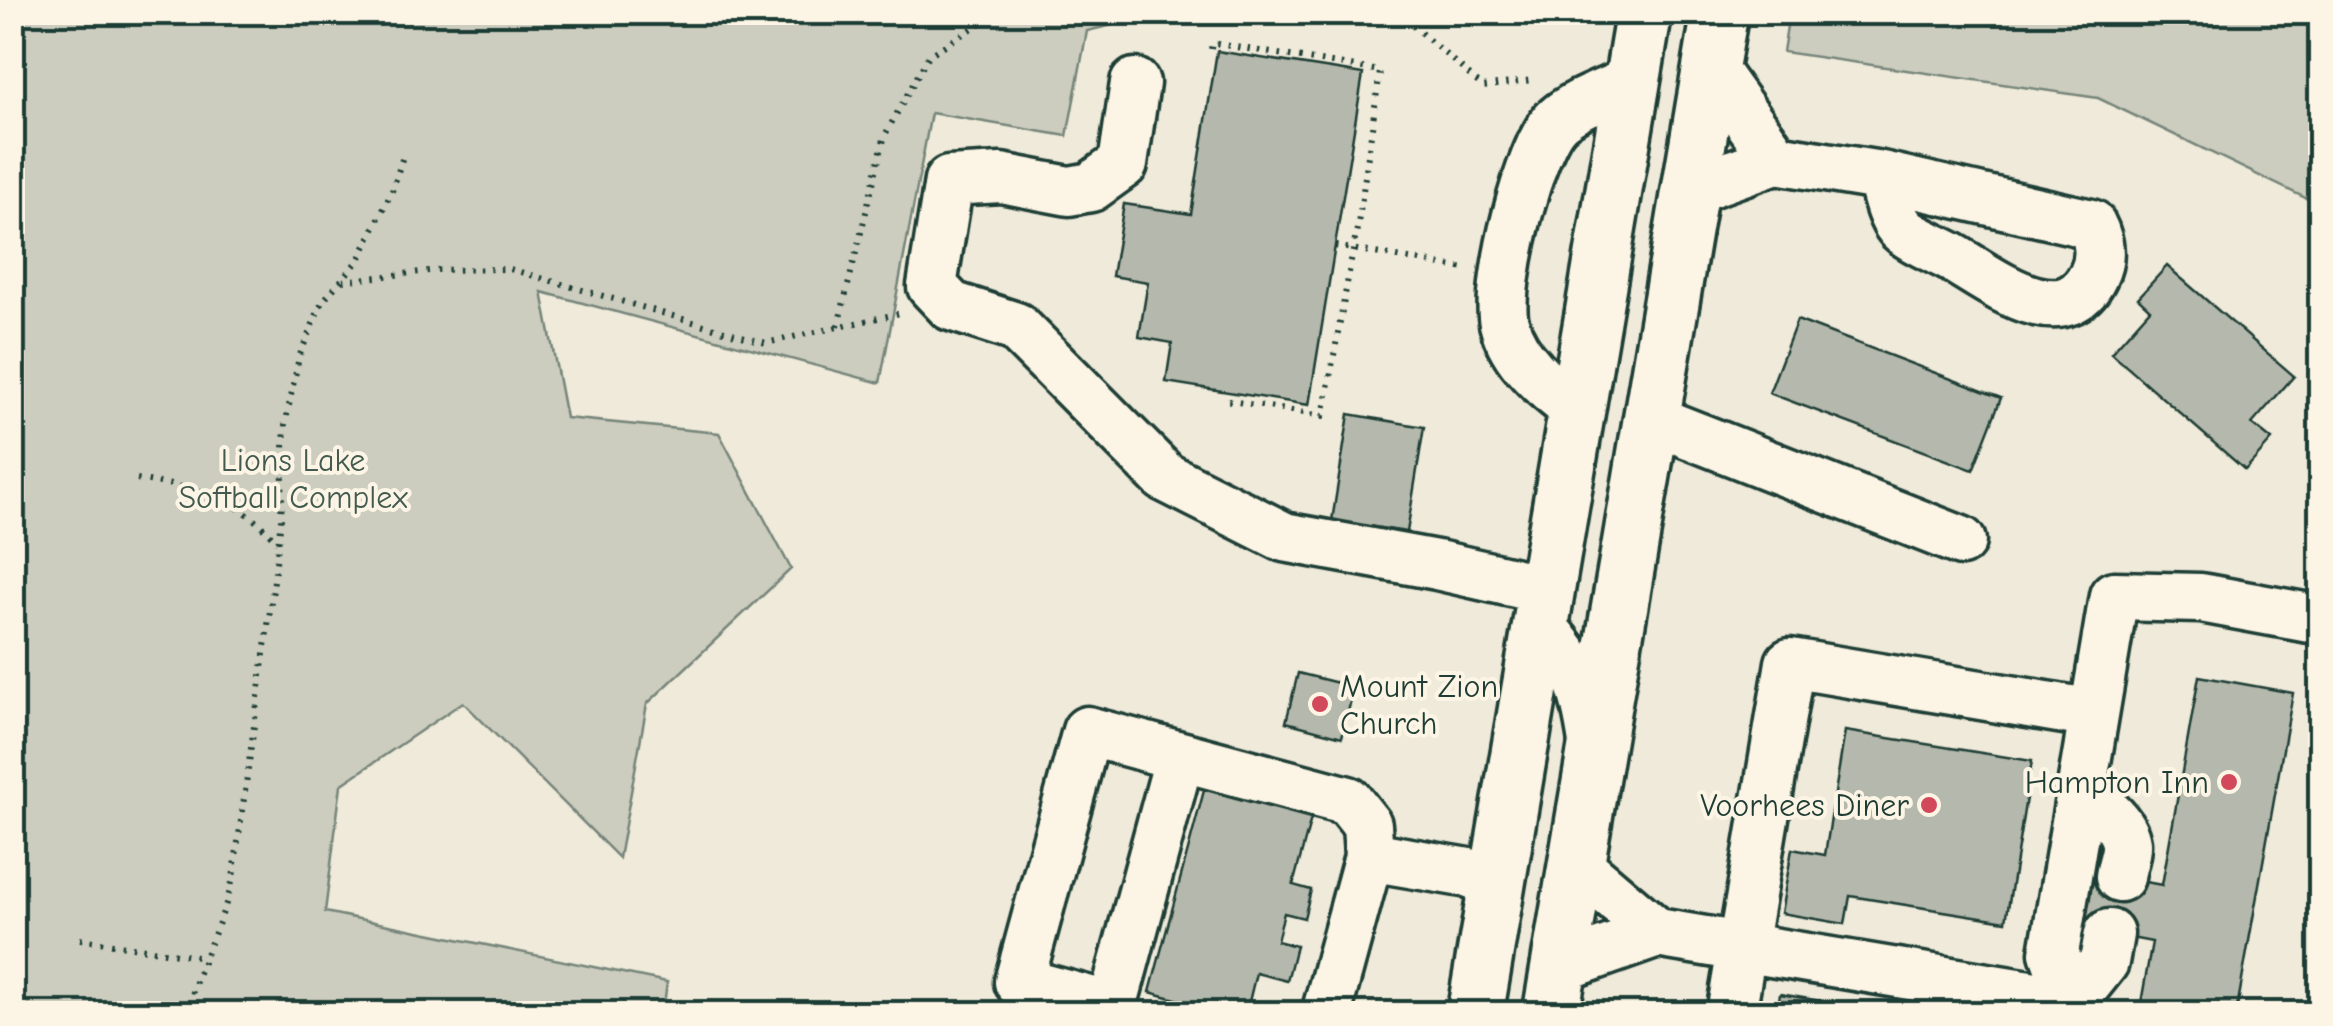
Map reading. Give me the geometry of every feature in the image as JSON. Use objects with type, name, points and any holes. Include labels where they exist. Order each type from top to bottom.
[{"type":"highway","points":[[1475,1014],[1644,12]]},
{"type":"highway","points":[[1554,991],[1720,12]]},
{"type":"lane","points":[[1710,68],[1776,159]]},
{"type":"lane","points":[[1577,410],[1534,373],[1504,322],[1512,246],[1529,168],[1543,136],[1560,117],[1633,80]]},
{"type":"lane","points":[[1135,82],[1123,164],[1091,187],[1068,192],[1002,178],[949,180],[932,286],[951,306],[1016,327],[1166,477],[1284,536],[1437,565],[1543,610],[1541,626],[1566,656],[1585,690],[1594,756]]},
{"type":"lane","points":[[1690,190],[1776,159],[1881,176]]},
{"type":"lane","points":[[1652,419],[1961,542]]},
{"type":"lane","points":[[2071,1008],[2054,953],[2114,596],[2201,598],[2320,620]]},
{"type":"lane","points":[[1731,1014],[1790,663],[2094,714]]},
{"type":"lane","points":[[1180,756],[1125,1010],[1019,982],[1087,731],[1348,801],[1367,825],[1369,856],[1326,1014]]},
{"type":"lane","points":[[2080,794],[2103,809],[2124,837],[2120,877]]},
{"type":"lane","points":[[1369,856],[1498,878]]},
{"type":"lane","points":[[1576,864],[1658,932],[2071,1008]]},
{"type":"lane","points":[[1554,991],[1658,932]]},
{"type":"lane","points":[[2071,1008],[2104,962],[2109,934]]},
{"type":"path","points":[[838,326],[885,135],[929,56],[1000,12]]},
{"type":"path","points":[[1397,12],[1483,88],[1532,80]]},
{"type":"path","points":[[1211,49],[1212,43],[1380,70],[1323,416],[1225,400]]},
{"type":"path","points":[[188,1014],[204,958],[226,911],[232,878],[277,543],[285,426],[299,357],[322,302],[359,260],[403,156]]},
{"type":"path","points":[[1335,246],[1481,272]]},
{"type":"path","points":[[342,281],[438,270],[510,269],[766,342],[951,306]]},
{"type":"path","points":[[137,478],[220,497],[259,522],[277,543]]},
{"type":"path","points":[[80,938],[204,958]]},
{"type":"green space","name":"Lions Lake Softball Complex","points":[[12,13],[1164,13],[1087,31],[1067,136],[931,113],[880,383],[542,292],[566,418],[719,433],[791,569],[647,704],[619,858],[463,702],[341,785],[325,912],[667,982],[663,1013],[13,1013]]},
{"type":"green space","points":[[1789,13],[2320,13],[2320,205],[2098,98],[1783,52]]},
{"type":"building","points":[[1217,51],[1363,74],[1309,405],[1166,382],[1172,343],[1139,337],[1148,282],[1112,276],[1124,204],[1191,214]]},
{"type":"building","points":[[2167,266],[2294,376],[2252,424],[2272,440],[2245,470],[2111,353],[2150,309],[2138,298]]},
{"type":"building","points":[[1797,320],[2001,398],[1973,470],[1769,393]]},
{"type":"building","points":[[1349,414],[1424,427],[1407,532],[1332,521]]},
{"type":"building","name":"Mount Zion Church","points":[[1298,673],[1354,687],[1342,737],[1286,722]]},
{"type":"building","name":"Hampton Inn","points":[[2199,676],[2293,693],[2236,1014],[2139,1014],[2152,942],[2074,927],[2085,871],[2162,885]]},
{"type":"building","name":"Voorhees Diner","points":[[1845,731],[2032,761],[2006,921],[1850,896],[1845,924],[1781,913],[1792,849],[1825,855]]},
{"type":"building","points":[[1206,783],[1313,811],[1293,885],[1311,890],[1304,918],[1284,913],[1277,941],[1296,946],[1287,981],[1256,973],[1246,1014],[1231,1014],[1150,992]]},
{"type":"building","points":[[1780,994],[1897,1014],[1777,1014]]},
{"type":"place","name":"Mount Zion Church","points":[[1320,704]]},
{"type":"place","name":"Hampton Inn","points":[[2229,782]]},
{"type":"place","name":"Voorhees Diner","points":[[1929,805]]}]
